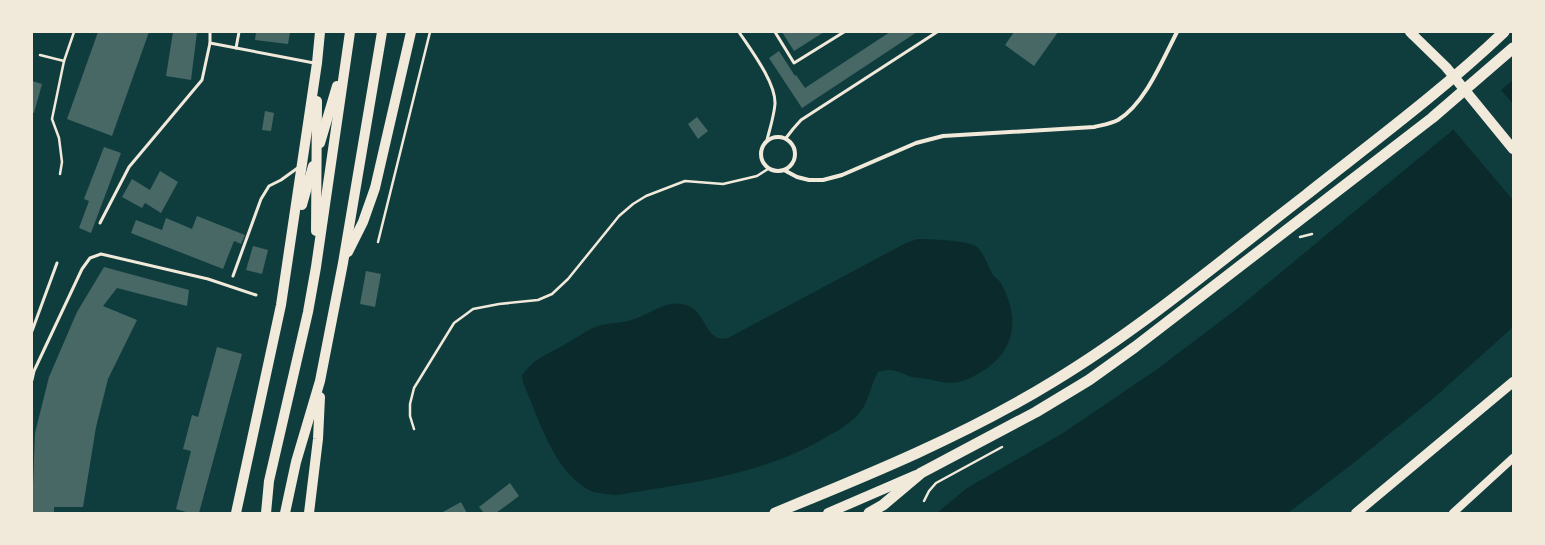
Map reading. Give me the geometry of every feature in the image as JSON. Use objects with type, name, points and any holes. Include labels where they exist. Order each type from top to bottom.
[{"type":"highway","points":[[775,513],[925,450],[1007,408],[1083,363],[1115,341],[1209,270],[1422,104],[1504,32]]},
{"type":"highway","points":[[870,513],[883,505],[921,473],[1036,412],[1089,380],[1135,348],[1432,118],[1513,48]]},
{"type":"main road","points":[[236,513],[281,305],[317,64],[320,32]]},
{"type":"main road","points":[[266,513],[268,481],[308,312],[316,267],[350,32]]},
{"type":"main road","points":[[285,513],[296,462],[320,381],[343,263],[383,32]]},
{"type":"main road","points":[[343,263],[363,222],[375,188],[411,32]]},
{"type":"main road","points":[[1412,33],[1446,67],[1513,149]]},
{"type":"main road","points":[[291,241],[347,51]]},
{"type":"main road","points":[[316,267],[317,64]]},
{"type":"main road","points":[[309,513],[318,439],[320,381]]},
{"type":"main road","points":[[1356,513],[1513,382]]},
{"type":"main road","points":[[1453,513],[1513,458]]},
{"type":"main road","points":[[828,513],[921,473]]},
{"type":"main road","points":[[241,491],[241,513]]},
{"type":"street","points":[[784,170],[803,178],[823,180],[842,175],[916,143],[943,136],[1106,125],[1128,113],[1144,94],[1177,32]]},
{"type":"street","points":[[776,136],[786,138],[794,146],[795,158],[793,163],[779,172],[768,169],[760,155],[761,149],[767,140],[776,136]]},
{"type":"lane","points":[[100,223],[129,167],[202,80],[210,43],[210,32]]},
{"type":"lane","points":[[236,48],[239,32]]},
{"type":"lane","points":[[739,32],[769,81],[773,91],[775,103],[773,119],[767,140]]},
{"type":"lane","points":[[775,32],[794,63],[844,32]]},
{"type":"lane","points":[[786,138],[801,120],[937,32]]},
{"type":"lane","points":[[210,43],[317,64]]},
{"type":"lane","points":[[233,276],[261,199],[269,186],[281,180],[302,164]]},
{"type":"lane","points":[[32,380],[34,371],[82,269],[90,258],[101,254],[208,279],[256,294]]},
{"type":"lane","points":[[32,331],[57,263]]},
{"type":"path","points":[[60,174],[62,162],[59,138],[52,119],[64,61],[74,32]]},
{"type":"path","points":[[378,242],[430,32]]},
{"type":"path","points":[[40,55],[64,61]]},
{"type":"path","points":[[414,429],[410,416],[410,404],[414,388],[454,323],[459,319],[474,309],[500,304],[538,300],[552,294],[568,279],[619,216],[632,204],[646,196],[685,181],[723,184],[757,176],[768,169]]},
{"type":"water","points":[[1513,80],[1513,327],[1435,397],[1351,465],[1288,513],[937,513],[967,488],[1063,433],[1156,370],[1238,308]]},
{"type":"water","points":[[917,239],[957,241],[977,247],[982,253],[994,276],[1001,284],[1008,299],[1012,313],[1010,338],[998,359],[987,368],[968,379],[951,383],[912,377],[891,370],[878,372],[861,411],[851,421],[838,430],[805,449],[780,460],[726,476],[617,495],[590,491],[575,480],[564,468],[548,441],[523,383],[522,375],[531,365],[541,358],[593,328],[635,319],[666,305],[672,304],[686,305],[693,308],[710,332],[720,339],[728,338],[904,244]]},
{"type":"pier","points":[[1500,89],[1513,104],[1513,200],[1452,128]]},
{"type":"building","points":[[98,32],[149,32],[112,136],[67,119]]},
{"type":"building","points":[[173,32],[197,32],[191,80],[166,76]]},
{"type":"building","points":[[256,32],[290,32],[288,44],[255,40]]},
{"type":"building","points":[[782,32],[824,32],[794,51]]},
{"type":"building","points":[[890,32],[917,32],[802,108],[769,58],[779,51],[795,76],[796,75],[805,88]]},
{"type":"building","points":[[1014,32],[1058,32],[1034,66],[1005,45]]},
{"type":"building","points":[[32,81],[42,84],[34,113],[32,112]]},
{"type":"building","points":[[265,111],[274,113],[271,131],[262,130]]},
{"type":"building","points":[[697,117],[708,131],[698,139],[688,124]]},
{"type":"building","points":[[104,147],[121,153],[91,233],[79,228],[89,201],[84,199]]},
{"type":"building","points":[[160,171],[178,182],[161,213],[145,203],[142,208],[122,197],[132,179],[150,190]]},
{"type":"building","points":[[197,216],[245,235],[241,244],[234,241],[223,269],[131,233],[136,220],[162,230],[166,218],[192,229]]},
{"type":"building","points":[[253,246],[268,250],[262,274],[246,270]]},
{"type":"building","points":[[104,267],[189,290],[187,306],[117,288],[103,306],[137,320],[108,379],[96,427],[83,507],[54,507],[54,513],[32,513],[35,433],[49,377],[77,312]]},
{"type":"building","points":[[366,271],[381,274],[375,307],[360,304]]},
{"type":"building","points":[[217,347],[242,354],[199,513],[189,513],[176,509],[191,451],[183,449],[192,415],[198,417]]},
{"type":"building","points":[[510,483],[519,496],[496,513],[484,513],[479,507]]},
{"type":"building","points":[[461,502],[467,513],[441,513]]}]
